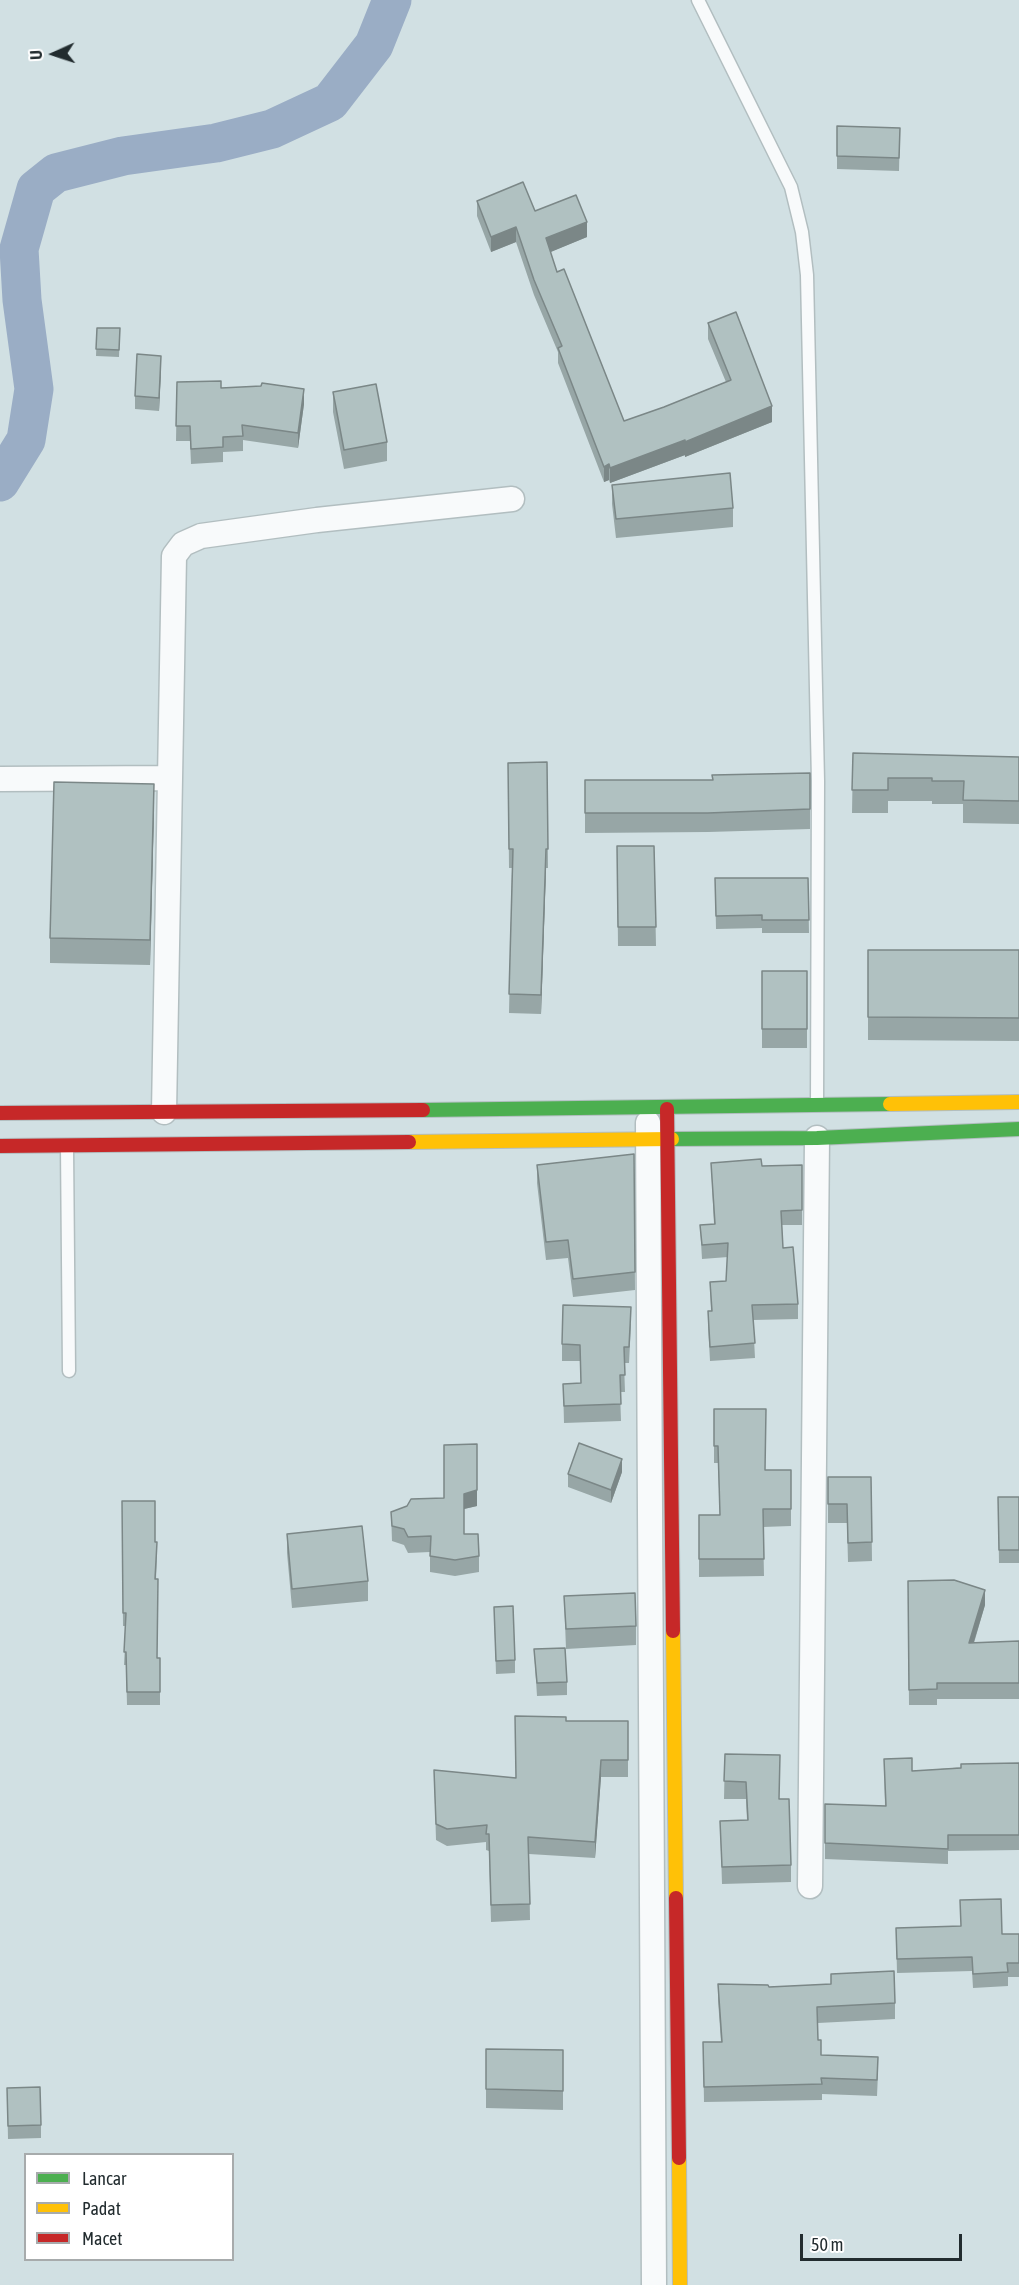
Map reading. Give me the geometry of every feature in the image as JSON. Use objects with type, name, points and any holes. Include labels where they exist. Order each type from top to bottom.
[{"type":"street","points":[[164,1112],[174,556],[183,544],[201,536],[227,531],[512,499]]},
{"type":"street","points":[[0,779],[170,778]]},
{"type":"street","points":[[0,1113],[657,1109],[1019,1102]]},
{"type":"street","points":[[654,2285],[664,1927],[657,1109]]},
{"type":"street","points":[[0,1146],[658,1141],[816,1138],[1019,1130]]},
{"type":"street","points":[[810,1886],[816,1138]]},
{"type":"street","points":[[664,1927],[680,2285]]},
{"type":"lane","points":[[698,0],[791,187],[802,232],[807,275],[818,781],[817,1105]]},
{"type":"lane","points":[[67,1147],[69,1371]]},
{"type":"building","points":[[837,126],[900,128],[899,158],[837,156]]},
{"type":"building","points":[[523,182],[535,211],[576,195],[587,222],[546,238],[557,272],[564,269],[624,421],[731,380],[708,323],[736,312],[772,406],[685,442],[685,440],[610,468],[609,464],[604,467],[558,348],[562,346],[534,280],[516,227],[491,237],[477,201]]},
{"type":"building","points":[[97,328],[120,328],[119,350],[96,349]]},
{"type":"building","points":[[137,354],[161,356],[159,398],[135,396]]},
{"type":"building","points":[[221,381],[221,388],[261,386],[262,383],[304,389],[298,433],[242,425],[243,436],[223,437],[223,447],[191,449],[190,426],[176,426],[177,382]]},
{"type":"building","points":[[376,384],[387,442],[344,450],[333,392]]},
{"type":"building","points":[[730,473],[733,508],[616,519],[612,485]]},
{"type":"building","points":[[853,753],[1019,757],[1019,801],[963,800],[964,781],[932,781],[932,778],[888,778],[888,790],[852,790]]},
{"type":"building","points":[[547,762],[548,849],[546,849],[541,995],[509,994],[513,849],[509,849],[508,763]]},
{"type":"building","points":[[810,773],[810,809],[708,813],[585,813],[585,780],[713,780],[712,775]]},
{"type":"building","points":[[54,782],[154,784],[150,940],[50,938]]},
{"type":"building","points":[[617,846],[654,846],[656,927],[618,927]]},
{"type":"building","points":[[715,878],[808,878],[809,920],[762,920],[762,915],[716,916]]},
{"type":"building","points":[[868,950],[1019,950],[1019,1018],[868,1017]]},
{"type":"building","points":[[762,971],[807,971],[807,1029],[762,1029]]},
{"type":"building","points":[[634,1154],[635,1272],[573,1279],[568,1240],[546,1242],[537,1165]]},
{"type":"building","points":[[761,1159],[762,1166],[802,1165],[802,1210],[781,1211],[783,1248],[793,1247],[798,1304],[752,1305],[755,1343],[710,1347],[708,1311],[712,1311],[710,1282],[726,1281],[728,1243],[702,1245],[700,1225],[715,1224],[711,1163]]},
{"type":"building","points":[[563,1305],[631,1307],[629,1347],[624,1347],[625,1375],[620,1375],[621,1404],[564,1406],[563,1384],[581,1383],[580,1345],[562,1344]]},
{"type":"building","points":[[714,1409],[766,1409],[765,1470],[791,1470],[791,1509],[763,1509],[764,1559],[699,1559],[699,1515],[720,1515],[718,1446],[714,1446]]},
{"type":"building","points":[[579,1443],[622,1459],[611,1490],[568,1474]]},
{"type":"building","points":[[477,1444],[477,1490],[464,1494],[464,1534],[478,1534],[479,1556],[455,1560],[430,1556],[431,1536],[408,1537],[404,1529],[392,1526],[391,1512],[407,1506],[411,1499],[444,1498],[444,1445]]},
{"type":"building","points":[[828,1477],[871,1477],[872,1542],[848,1543],[847,1504],[828,1504]]},
{"type":"building","points":[[998,1497],[1019,1497],[1019,1550],[999,1550]]},
{"type":"building","points":[[122,1501],[155,1501],[155,1542],[157,1542],[155,1579],[158,1579],[157,1658],[160,1658],[160,1692],[127,1692],[126,1652],[124,1652],[126,1613],[123,1613]]},
{"type":"building","points":[[362,1526],[368,1581],[292,1589],[287,1534]]},
{"type":"building","points":[[954,1580],[985,1590],[969,1643],[1019,1641],[1019,1683],[937,1683],[937,1689],[909,1690],[908,1581]]},
{"type":"building","points":[[635,1593],[636,1626],[566,1629],[564,1596]]},
{"type":"building","points":[[513,1606],[515,1660],[496,1661],[494,1607]]},
{"type":"building","points":[[565,1648],[567,1682],[537,1683],[534,1649]]},
{"type":"building","points":[[515,1716],[566,1717],[566,1721],[628,1721],[628,1760],[601,1760],[595,1842],[528,1837],[530,1904],[491,1905],[487,1825],[447,1829],[436,1824],[434,1770],[516,1778]]},
{"type":"building","points":[[725,1754],[780,1755],[779,1799],[789,1799],[791,1865],[722,1867],[720,1821],[748,1820],[746,1782],[724,1781]]},
{"type":"building","points":[[912,1758],[912,1771],[961,1768],[961,1764],[1019,1763],[1019,1835],[948,1835],[948,1849],[825,1843],[825,1804],[886,1806],[884,1759]]},
{"type":"building","points":[[1001,1899],[1002,1934],[1019,1934],[1019,1963],[1007,1963],[1008,1972],[973,1974],[972,1957],[897,1959],[896,1928],[961,1926],[960,1900]]},
{"type":"building","points":[[894,1971],[895,2003],[817,2007],[821,2055],[878,2057],[877,2080],[821,2078],[822,2084],[704,2087],[703,2042],[722,2042],[718,1984],[768,1985],[769,1987],[831,1984],[831,1974]]},
{"type":"building","points":[[486,2049],[563,2050],[563,2091],[486,2089]]},
{"type":"building","points":[[40,2087],[41,2125],[8,2126],[7,2088]]},
{"type":"waterway","points":[[0,482],[26,440],[34,389],[22,300],[19,249],[36,189],[56,173],[123,156],[216,143],[272,129],[330,102],[374,45],[392,0]]},
{"type":"traffic: fast","points":[[423,1110],[890,1104]]},
{"type":"traffic: fast","points":[[672,1139],[817,1138],[1019,1129]]},
{"type":"traffic: slow","points":[[890,1104],[1019,1102]]},
{"type":"traffic: slow","points":[[409,1142],[672,1139]]},
{"type":"traffic: slow","points":[[673,1631],[676,1898]]},
{"type":"traffic: slow","points":[[679,2158],[680,2285]]},
{"type":"traffic: jam","points":[[667,1109],[673,1631]]},
{"type":"traffic: jam","points":[[0,1113],[423,1110]]},
{"type":"traffic: jam","points":[[0,1146],[409,1142]]},
{"type":"traffic: jam","points":[[676,1898],[679,2158]]}]
